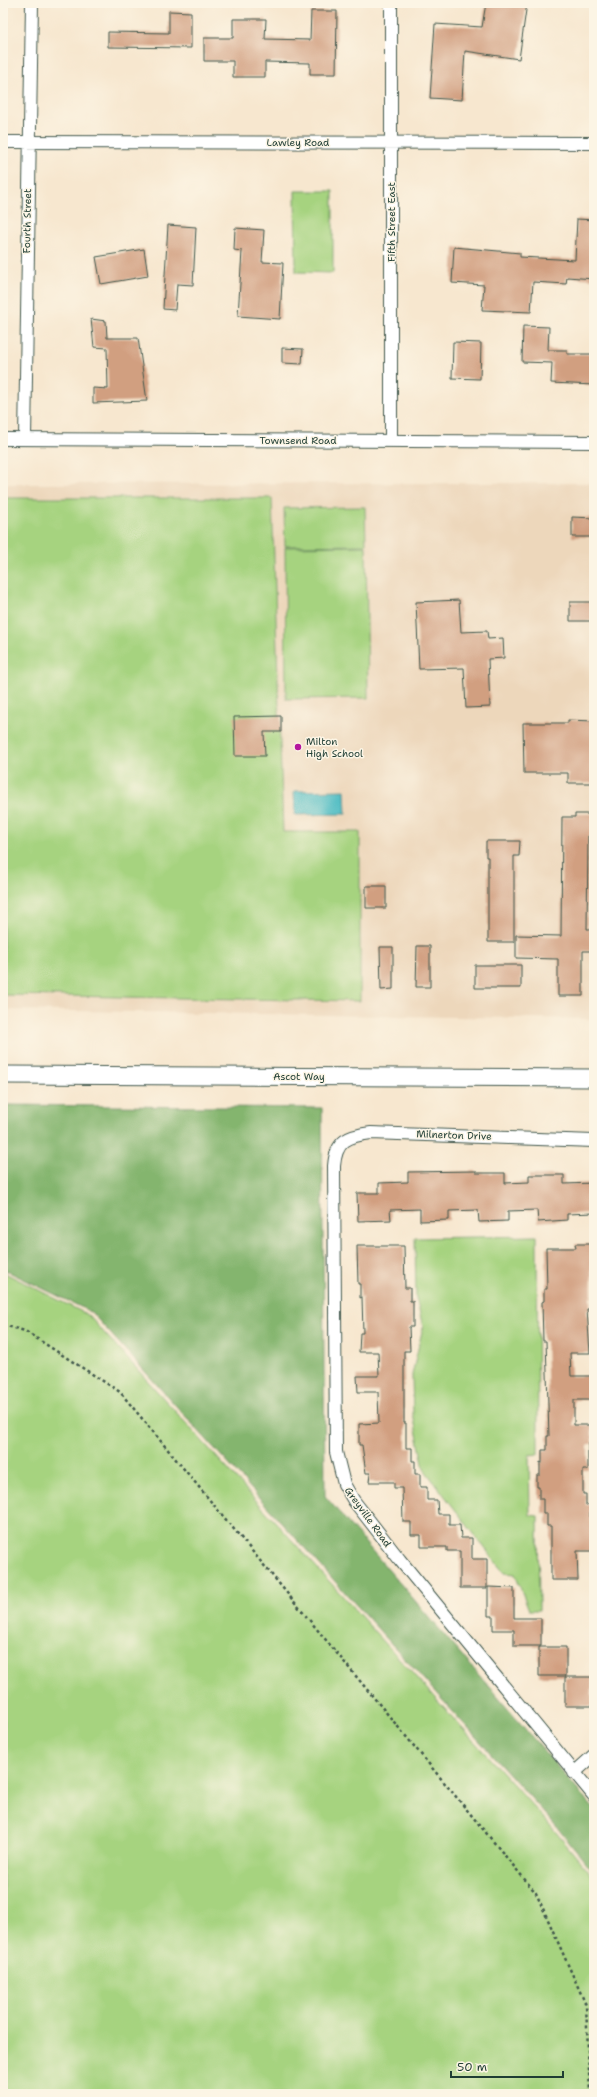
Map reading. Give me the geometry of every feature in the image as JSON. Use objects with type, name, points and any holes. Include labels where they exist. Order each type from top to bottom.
[{"type":"main road","name":"Ascot Way","points":[[3,1075],[594,1078]]},
{"type":"street","name":"Fourth Street","points":[[25,439],[28,142],[32,3]]},
{"type":"street","name":"Fifth Street East","points":[[391,3],[391,441]]},
{"type":"street","name":"Lawley Road","points":[[3,142],[594,143]]},
{"type":"street","name":"Townsend Road","points":[[3,439],[594,442]]},
{"type":"street","name":"Milnerton Drive","points":[[334,1166],[338,1146],[346,1140],[371,1133],[594,1141]]},
{"type":"street","name":"Greyville Road","points":[[334,1166],[336,1452],[344,1484],[354,1501],[400,1560],[594,1796]]},
{"type":"street","points":[[574,1773],[594,1755]]},
{"type":"path","points":[[3,1325],[24,1331],[120,1392],[536,1892],[586,2005],[590,2094]]},
{"type":"shaded area","name":"Milton High School","points":[[594,483],[594,1019],[3,1010],[3,484]]},
{"type":"green space","points":[[295,191],[333,191],[333,273],[296,272]]},
{"type":"green space","points":[[3,498],[272,498],[283,832],[360,832],[360,1001],[3,995]]},
{"type":"green space","points":[[365,507],[366,545],[285,546],[284,508]]},
{"type":"green space","points":[[366,546],[368,698],[286,699],[285,547]]},
{"type":"green space","points":[[3,1105],[322,1108],[325,1496],[594,1809],[594,1873],[551,1820],[91,1312],[3,1269]]},
{"type":"green space","points":[[537,1236],[538,1454],[529,1455],[530,1515],[538,1516],[539,1610],[529,1610],[515,1574],[504,1573],[424,1469],[413,1414],[412,1375],[423,1327],[416,1298],[415,1238]]},
{"type":"green space","points":[[3,1272],[88,1315],[549,1824],[594,1878],[594,2094],[3,2094]]},
{"type":"water","points":[[345,790],[346,814],[295,815],[294,791]]},
{"type":"building","points":[[486,3],[527,3],[519,59],[465,51],[462,100],[430,98],[435,24],[482,27]]},
{"type":"building","points":[[169,11],[191,12],[191,48],[108,47],[108,32],[169,33]]},
{"type":"building","points":[[311,11],[337,11],[336,74],[310,74],[310,63],[265,62],[265,77],[233,77],[233,61],[204,61],[204,38],[233,38],[233,19],[266,19],[265,39],[310,40]]},
{"type":"building","points":[[577,219],[594,220],[594,279],[567,277],[566,284],[533,282],[531,312],[482,310],[484,285],[452,283],[454,247],[520,253],[520,257],[575,260]]},
{"type":"building","points":[[168,225],[196,227],[193,285],[177,284],[175,310],[163,309]]},
{"type":"building","points":[[235,228],[264,230],[262,262],[283,263],[280,319],[238,316],[242,251],[234,250]]},
{"type":"building","points":[[144,249],[148,276],[101,284],[96,257]]},
{"type":"building","points":[[91,319],[106,321],[107,338],[138,338],[147,401],[93,403],[93,388],[108,389],[107,348],[94,347]]},
{"type":"building","points":[[523,326],[549,327],[548,350],[567,350],[567,354],[594,354],[594,385],[551,383],[552,363],[522,362]]},
{"type":"building","points":[[453,342],[481,343],[480,379],[452,378]]},
{"type":"building","points":[[282,348],[303,349],[302,364],[282,363]]},
{"type":"building","points":[[572,517],[594,518],[594,537],[572,537]]},
{"type":"building","points":[[459,600],[461,632],[487,631],[488,639],[503,638],[504,658],[488,659],[490,707],[466,708],[464,668],[419,669],[416,602]]},
{"type":"building","points":[[570,602],[594,602],[594,621],[570,621]]},
{"type":"building","points":[[281,716],[281,732],[264,732],[265,756],[235,756],[234,717]]},
{"type":"building","points":[[568,720],[594,721],[593,783],[568,783],[568,773],[524,773],[523,723],[568,723]]},
{"type":"building","points":[[575,814],[594,814],[594,836],[588,836],[587,929],[594,929],[594,951],[583,951],[583,996],[558,996],[558,959],[516,958],[516,935],[561,936],[562,817],[575,817]]},
{"type":"building","points":[[486,841],[520,841],[519,856],[514,856],[514,942],[488,942],[488,857],[486,857]]},
{"type":"building","points":[[366,886],[386,886],[386,908],[366,908]]},
{"type":"building","points":[[417,946],[430,946],[430,987],[416,987]]},
{"type":"building","points":[[380,947],[393,947],[393,989],[381,990]]},
{"type":"building","points":[[475,965],[521,965],[521,988],[475,988]]},
{"type":"building","points":[[476,1171],[476,1173],[505,1173],[505,1183],[529,1182],[529,1175],[564,1175],[564,1184],[594,1183],[594,1213],[567,1214],[567,1220],[538,1222],[537,1210],[508,1211],[508,1221],[479,1222],[478,1210],[449,1211],[449,1220],[420,1221],[420,1209],[390,1210],[391,1220],[358,1221],[357,1193],[379,1193],[379,1183],[408,1182],[408,1172]]},
{"type":"building","points":[[575,1244],[591,1244],[592,1297],[590,1297],[590,1309],[587,1309],[590,1353],[570,1353],[571,1376],[593,1376],[593,1400],[574,1400],[574,1425],[592,1425],[592,1444],[588,1444],[588,1470],[583,1470],[583,1494],[586,1494],[586,1505],[590,1505],[590,1517],[593,1517],[594,1551],[577,1551],[578,1580],[551,1580],[551,1526],[547,1526],[547,1513],[543,1513],[543,1499],[539,1499],[539,1487],[537,1487],[537,1475],[540,1475],[540,1462],[542,1463],[542,1450],[547,1450],[547,1436],[549,1436],[546,1341],[543,1341],[542,1302],[544,1301],[544,1289],[547,1289],[546,1248],[576,1248]]},
{"type":"building","points":[[357,1246],[404,1246],[405,1288],[410,1288],[410,1301],[413,1301],[413,1327],[409,1327],[410,1351],[404,1351],[404,1423],[406,1423],[406,1448],[412,1448],[412,1461],[415,1461],[415,1474],[420,1474],[420,1487],[427,1487],[427,1500],[437,1500],[438,1514],[449,1514],[449,1525],[460,1525],[461,1538],[472,1538],[472,1559],[487,1559],[487,1588],[460,1588],[460,1551],[447,1551],[447,1547],[421,1547],[421,1535],[411,1535],[411,1522],[403,1522],[402,1488],[394,1488],[394,1482],[369,1482],[370,1473],[366,1473],[362,1445],[359,1445],[359,1424],[379,1423],[378,1392],[358,1392],[357,1376],[379,1376],[378,1352],[359,1352],[360,1333],[363,1333],[362,1297],[360,1298],[360,1284],[358,1284]]},
{"type":"building","points":[[488,1587],[514,1588],[514,1618],[541,1618],[541,1646],[514,1646],[514,1630],[493,1630],[493,1616],[488,1616]]},
{"type":"building","points":[[539,1647],[566,1647],[566,1676],[539,1676]]},
{"type":"building","points":[[565,1677],[592,1677],[592,1706],[565,1706]]},
{"type":"place","name":"Milton High School","points":[[298,747]]}]
